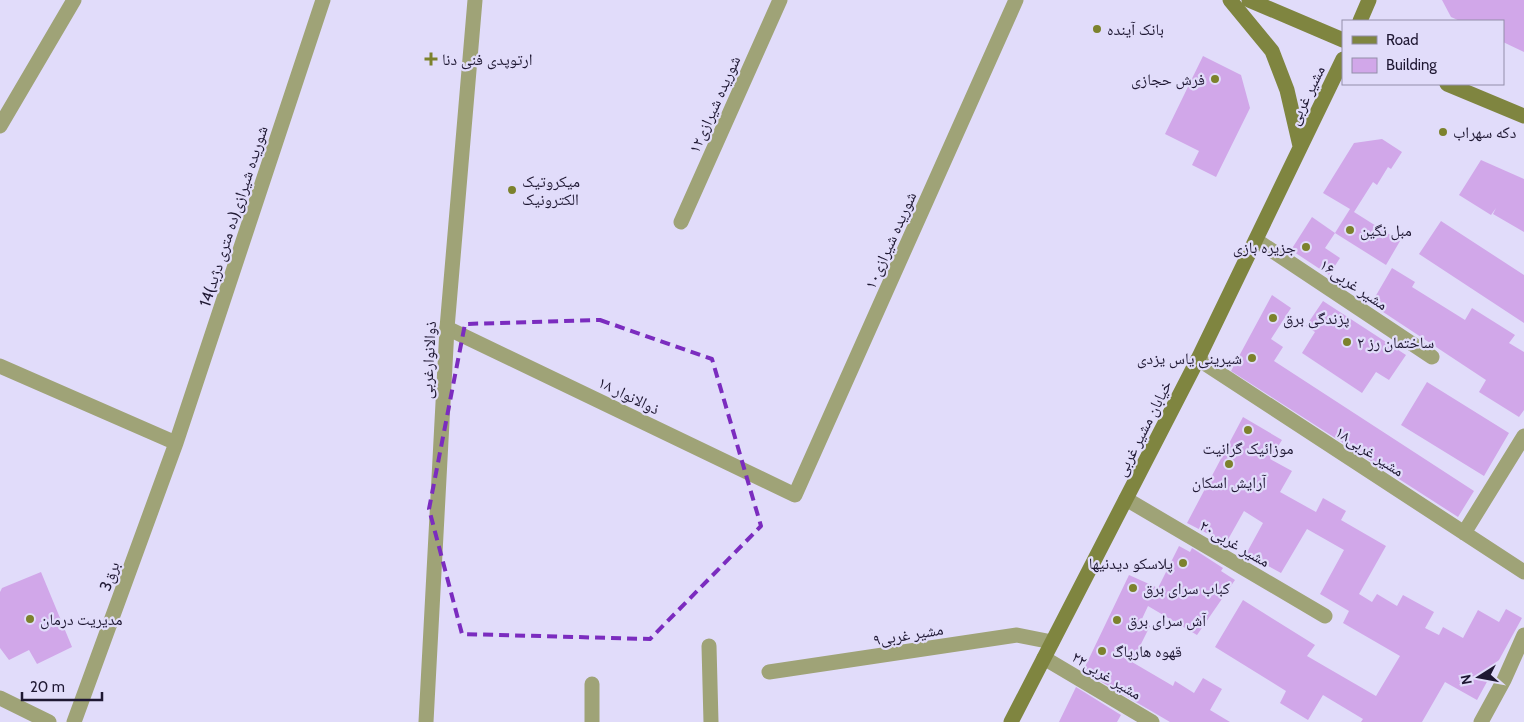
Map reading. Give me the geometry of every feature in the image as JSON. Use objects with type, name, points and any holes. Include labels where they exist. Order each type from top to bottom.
[{"type":"main road","points":[[1230,0],[1272,51],[1287,90],[1300,146]]},
{"type":"main road","points":[[1249,0],[1342,40]]},
{"type":"main road","points":[[1360,20],[1370,0]]},
{"type":"main road","name":"مشیر غربی","points":[[1300,146],[1342,61]]},
{"type":"main road","points":[[1449,85],[1524,116]]},
{"type":"main road","name":"خیابان مشیر غربی","points":[[1011,722],[1198,359],[1300,146]]},
{"type":"street","points":[[0,126],[74,0]]},
{"type":"street","name":"14شوریده شیرازی(ده متری دژبد)","points":[[176,442],[324,0]]},
{"type":"street","name":"ذوالانوارغربی","points":[[426,722],[447,328],[475,0]]},
{"type":"street","name":"شوریده شیرازی۱۲","points":[[681,222],[780,0]]},
{"type":"street","name":"۱۰شوریده شیرازی","points":[[795,495],[1016,0]]},
{"type":"street","name":"مشیر غربی۱۶","points":[[1256,240],[1432,357]]},
{"type":"street","name":"ذوالانوار ۱۸","points":[[447,328],[795,495]]},
{"type":"street","name":"مشیر غربی۱۸","points":[[1198,359],[1524,572]]},
{"type":"street","points":[[0,366],[176,442]]},
{"type":"street","points":[[1464,533],[1524,436]]},
{"type":"street","name":"3برق","points":[[74,722],[176,442]]},
{"type":"street","name":"مشیر غربی۲۰","points":[[1126,499],[1325,616]]},
{"type":"street","name":"مشیر غربی۹","points":[[769,672],[1017,635],[1052,642]]},
{"type":"street","points":[[1481,722],[1504,680],[1524,635]]},
{"type":"street","points":[[709,646],[711,722]]},
{"type":"street","name":"مشیر غربی۲۲","points":[[1044,658],[1152,722]]},
{"type":"street","points":[[592,684],[592,722]]},
{"type":"street","points":[[0,698],[31,718],[49,722]]},
{"type":"highlighted area","points":[[600,320],[712,359],[761,526],[650,639],[462,634],[429,509],[465,324]]},
{"type":"building","points":[[1442,0],[1524,0],[1524,52],[1504,42],[1504,20],[1458,20],[1451,17]]},
{"type":"building","points":[[1203,56],[1241,75],[1250,108],[1216,177],[1192,165],[1199,151],[1165,134]]},
{"type":"building","points":[[1382,139],[1402,152],[1391,169],[1388,167],[1377,185],[1373,182],[1354,212],[1400,241],[1386,265],[1335,233],[1350,209],[1323,193],[1354,143]]},
{"type":"building","points":[[1481,160],[1524,179],[1524,232],[1493,214],[1496,208],[1491,215],[1459,195]]},
{"type":"building","points":[[1312,217],[1335,233],[1325,248],[1340,258],[1329,275],[1291,250]]},
{"type":"building","points":[[1441,221],[1524,275],[1524,323],[1419,254]]},
{"type":"building","points":[[1392,268],[1415,282],[1412,287],[1465,320],[1472,308],[1515,335],[1509,343],[1524,352],[1524,410],[1519,417],[1479,392],[1486,380],[1371,304]]},
{"type":"building","points":[[1272,295],[1291,308],[1271,339],[1283,347],[1274,361],[1474,491],[1458,517],[1231,371]]},
{"type":"building","name":"ساختمان رز ۲","points":[[1323,301],[1406,355],[1389,380],[1376,372],[1362,393],[1302,353],[1315,332],[1306,326]]},
{"type":"building","points":[[1427,382],[1509,433],[1484,476],[1401,425]]},
{"type":"building","points":[[1243,417],[1282,440],[1270,459],[1292,471],[1280,492],[1316,512],[1323,498],[1346,511],[1341,520],[1386,546],[1359,594],[1372,602],[1377,594],[1397,606],[1403,595],[1434,612],[1425,628],[1439,635],[1443,627],[1463,638],[1478,610],[1499,622],[1506,609],[1522,618],[1477,700],[1445,682],[1422,722],[1361,722],[1363,719],[1323,695],[1308,720],[1280,703],[1286,691],[1215,647],[1243,600],[1315,645],[1307,656],[1376,696],[1400,656],[1343,623],[1349,611],[1320,594],[1344,550],[1307,529],[1281,573],[1246,554],[1263,523],[1244,511],[1226,543],[1187,523]]},
{"type":"building","points":[[1179,546],[1190,552],[1192,548],[1223,568],[1221,571],[1235,580],[1197,635],[1148,606],[1141,621],[1150,626],[1132,662],[1173,686],[1175,681],[1194,693],[1203,678],[1222,689],[1210,710],[1230,722],[1170,722],[1083,671],[1129,575],[1158,588]]},
{"type":"building","name":"مدیریت درمان","points":[[41,572],[72,647],[37,664],[29,650],[9,660],[0,648],[0,592],[2,588]]},
{"type":"building","points":[[1076,687],[1121,715],[1117,722],[1059,722]]},
{"type":"place","name":"بانک آینده","points":[[1097,29]]},
{"type":"place","name":"ارتوپدی فنی دنا","points":[[431,59]]},
{"type":"place","name":"فرش حجازی","points":[[1215,79]]},
{"type":"place","name":"دکه سهراب","points":[[1443,132]]},
{"type":"place","name":"میکروتیک الکترونیک","points":[[512,190]]},
{"type":"place","name":"مبل نگین","points":[[1350,230]]},
{"type":"place","name":"جزیره بازی","points":[[1306,247]]},
{"type":"place","name":"پزندگی برق","points":[[1273,318]]},
{"type":"place","name":"ساختمان رز ۲","points":[[1347,342]]},
{"type":"place","name":"شیرینی یاس یزدی","points":[[1252,358]]},
{"type":"place","name":"موزائیک گرانیت","points":[[1248,430]]},
{"type":"place","name":"آرایش اسکان","points":[[1229,464]]},
{"type":"place","name":"پلاسکو دیدنیها","points":[[1183,563]]},
{"type":"place","name":"کباب سرای برق","points":[[1133,588]]},
{"type":"place","name":"مدیریت درمان","points":[[30,619]]},
{"type":"place","name":"آش سرای برق","points":[[1117,620]]},
{"type":"place","name":"قهوه هارپاگ","points":[[1102,651]]}]
